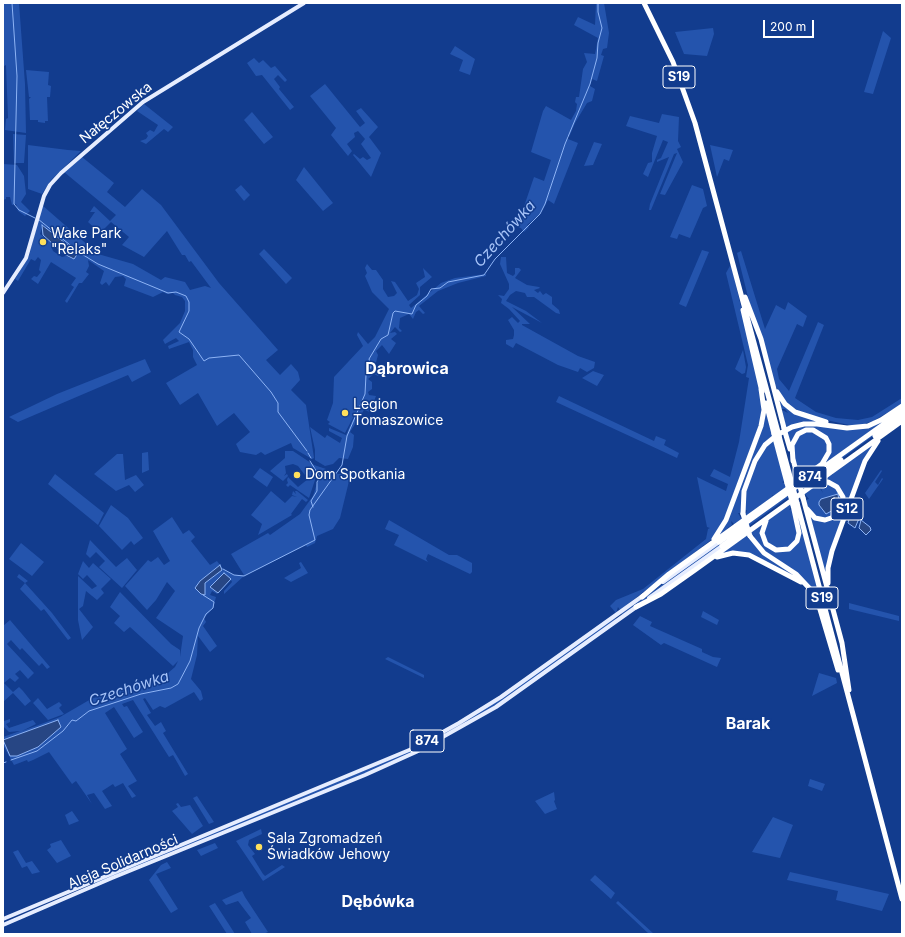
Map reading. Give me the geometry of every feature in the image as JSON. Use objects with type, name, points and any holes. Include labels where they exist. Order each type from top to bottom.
[{"type":"highway","name":"S19","points":[[644,3],[669,53],[688,101],[780,433]]},
{"type":"highway","name":"S19","points":[[648,3],[674,56],[691,101],[745,297],[848,691]]},
{"type":"highway","points":[[703,549],[716,536],[723,525],[760,429],[764,410],[761,389],[744,322],[740,291]]},
{"type":"highway","points":[[745,297],[759,332],[771,378],[780,433],[798,502],[799,533],[795,544],[786,550],[780,551],[772,549],[763,538],[763,525],[773,513]]},
{"type":"highway","points":[[771,378],[781,399],[788,407],[799,414],[843,426],[867,426],[880,420],[902,406]]},
{"type":"highway","points":[[761,389],[793,461]]},
{"type":"highway","name":"874","points":[[720,544],[902,411]]},
{"type":"highway","name":"874","points":[[720,544],[902,417]]},
{"type":"highway","name":"S12","points":[[902,421],[875,444],[868,454],[829,562],[827,579],[830,598],[844,655],[848,691],[902,899]]},
{"type":"highway","name":"S12","points":[[867,426],[847,428],[817,424],[804,424],[787,429],[773,437],[762,449],[753,464],[744,494],[743,514],[750,536],[766,555],[794,572],[805,581],[815,595],[831,650],[848,691],[902,887]]},
{"type":"highway","points":[[642,597],[659,581],[822,464],[829,452],[829,444],[826,438],[813,430],[806,430],[798,434],[792,446],[792,479]]},
{"type":"highway","points":[[636,607],[661,594],[890,430]]},
{"type":"highway","points":[[798,502],[805,504],[813,516],[825,520],[834,517],[842,506],[841,493],[832,484],[823,482],[808,488]]},
{"type":"highway","points":[[805,504],[830,598]]},
{"type":"highway","points":[[705,563],[727,554],[743,554],[755,557],[800,580],[810,592],[821,613]]},
{"type":"main road","name":"Nałęczowska","points":[[3,293],[27,256],[45,193],[56,178],[139,104],[304,3]]},
{"type":"main road","name":"874","points":[[642,597],[720,544]]},
{"type":"main road","name":"874","points":[[636,607],[720,544]]},
{"type":"main road","name":"Aleja Solidarności","points":[[3,919],[249,816],[383,762],[441,733],[507,693],[642,597]]},
{"type":"main road","name":"Aleja Solidarności","points":[[3,925],[395,762],[449,735],[515,694],[636,607]]},
{"type":"shaded area","points":[[3,3],[19,3],[25,84],[26,133],[5,130],[6,119],[8,118],[6,65],[4,66],[3,62]]},
{"type":"shaded area","points":[[596,3],[604,3],[609,33],[607,48],[603,49],[601,55],[604,56],[597,81],[592,79],[590,86],[595,89],[592,101],[587,103],[575,123],[569,137],[567,136],[568,139],[578,143],[554,204],[548,200],[540,214],[527,225],[529,227],[524,232],[521,228],[517,227],[534,177],[544,181],[551,160],[531,152],[543,111],[546,106],[571,120],[576,111],[576,97],[579,97],[583,69],[587,62],[584,53],[595,54],[598,38],[574,25],[578,17],[595,25]]},
{"type":"shaded area","points":[[713,28],[714,34],[707,56],[684,54],[675,32]]},
{"type":"shaded area","points":[[883,31],[891,38],[873,94],[864,92]]},
{"type":"shaded area","points":[[455,46],[475,59],[470,75],[459,71],[463,60],[450,54]]},
{"type":"shaded area","points":[[254,58],[259,63],[263,60],[271,68],[275,66],[287,80],[285,82],[278,75],[274,79],[280,87],[279,89],[294,107],[290,110],[262,75],[256,76],[247,63]]},
{"type":"shaded area","points":[[26,70],[49,72],[48,85],[51,86],[50,97],[47,97],[48,121],[45,121],[45,123],[38,122],[38,120],[30,120],[29,99],[31,97],[29,97]]},
{"type":"shaded area","points":[[325,84],[360,127],[365,123],[356,111],[361,108],[378,127],[369,137],[381,153],[371,177],[353,155],[354,154],[360,159],[363,157],[367,160],[371,158],[361,144],[365,139],[358,131],[354,133],[355,137],[347,144],[352,151],[348,156],[331,135],[336,128],[310,96]]},
{"type":"shaded area","points":[[144,104],[173,127],[168,132],[164,129],[146,144],[140,141],[146,139],[148,136],[146,133],[150,130],[154,132],[158,125],[137,111]]},
{"type":"shaded area","points":[[252,112],[273,137],[264,144],[244,120]]},
{"type":"shaded area","points":[[662,114],[679,117],[678,141],[681,147],[677,149],[683,162],[665,195],[660,194],[677,153],[674,154],[651,210],[649,210],[669,157],[657,162],[657,160],[661,158],[668,142],[663,140],[648,177],[643,174],[648,163],[652,162],[652,153],[657,136],[626,126],[630,116],[659,123]]},
{"type":"shaded area","points":[[13,134],[26,135],[24,163],[14,163]]},
{"type":"shaded area","points":[[594,142],[602,144],[593,165],[584,166]]},
{"type":"shaded area","points":[[28,145],[81,151],[51,180],[42,194],[28,189]]},
{"type":"shaded area","points":[[710,145],[733,150],[729,161],[724,159],[717,177]]},
{"type":"shaded area","points":[[82,157],[114,183],[107,192],[125,207],[142,189],[161,205],[219,283],[278,350],[266,360],[280,375],[291,364],[298,372],[300,380],[291,390],[306,405],[314,458],[312,459],[293,448],[291,443],[265,455],[261,452],[256,455],[240,452],[236,444],[250,432],[234,413],[217,426],[198,393],[180,405],[166,383],[197,365],[189,342],[169,349],[168,346],[179,341],[176,338],[165,344],[163,340],[180,323],[185,311],[185,301],[182,297],[173,293],[167,294],[163,292],[153,297],[124,286],[126,279],[123,276],[115,277],[109,286],[106,282],[102,285],[100,283],[104,271],[88,260],[89,266],[86,272],[89,274],[82,283],[79,283],[67,303],[65,301],[74,287],[71,285],[76,278],[51,262],[38,284],[31,279],[34,276],[37,277],[41,272],[39,270],[41,260],[38,257],[35,261],[31,259],[18,281],[15,279],[29,256],[42,205],[98,254],[133,264],[161,280],[165,277],[185,282],[190,290],[205,286],[211,288],[191,261],[189,262],[185,255],[182,255],[167,231],[144,257],[122,245],[129,237],[111,222],[100,233],[88,222],[95,212],[90,212],[94,206],[110,221],[116,215],[64,172]],"holes":[[[43,225],[77,252],[73,259],[66,256],[62,257],[53,251],[51,246],[53,244],[40,234]]]},
{"type":"shaded area","points":[[3,164],[17,165],[24,176],[26,194],[21,202],[30,211],[25,216],[18,211],[16,204],[12,205],[10,197],[6,197],[6,199],[3,200]]},
{"type":"shaded area","points":[[304,167],[333,203],[323,211],[296,180]]},
{"type":"shaded area","points":[[241,185],[250,195],[244,201],[235,190]]},
{"type":"shaded area","points":[[692,185],[703,189],[707,206],[703,208],[690,238],[679,234],[677,239],[670,237]]},
{"type":"shaded area","points":[[42,225],[78,253],[74,259],[64,254],[43,235]]},
{"type":"shaded area","points":[[264,249],[292,278],[286,284],[259,254]]},
{"type":"shaded area","points":[[702,250],[709,252],[686,307],[679,304]]},
{"type":"shaded area","points":[[741,251],[765,329],[776,305],[785,310],[788,302],[807,316],[803,327],[797,324],[777,369],[779,379],[789,391],[818,322],[824,325],[795,398],[816,412],[836,418],[858,420],[872,417],[902,398],[902,404],[873,421],[861,425],[849,425],[803,415],[787,404],[775,385],[749,301],[737,253]]},
{"type":"shaded area","points":[[501,257],[506,257],[507,273],[513,276],[515,274],[515,268],[519,268],[521,270],[515,278],[527,285],[539,287],[540,288],[534,290],[538,293],[540,291],[543,295],[546,293],[552,297],[552,304],[559,310],[560,314],[556,313],[534,297],[527,297],[525,293],[516,291],[510,295],[506,301],[526,311],[542,323],[512,307],[530,324],[522,325],[578,356],[595,362],[594,368],[587,372],[580,368],[578,372],[558,365],[516,343],[513,348],[506,344],[506,340],[513,339],[514,335],[514,330],[508,320],[512,317],[518,323],[520,321],[501,303],[502,299],[498,295],[504,296],[509,289],[509,284],[500,264]]},
{"type":"shaded area","points":[[367,264],[372,270],[376,270],[383,280],[383,289],[388,297],[394,296],[397,293],[391,281],[395,282],[408,301],[417,295],[419,289],[416,283],[425,277],[423,268],[432,277],[420,287],[420,295],[409,305],[411,308],[441,283],[455,278],[486,274],[486,276],[458,283],[438,291],[419,306],[425,313],[423,314],[419,310],[416,312],[413,319],[409,314],[400,318],[399,328],[402,331],[400,332],[395,327],[390,333],[395,332],[397,334],[391,339],[396,343],[389,354],[382,345],[376,351],[378,355],[374,370],[380,373],[378,376],[374,374],[368,379],[372,382],[372,389],[368,392],[369,395],[376,396],[370,412],[364,410],[350,432],[354,435],[353,447],[348,459],[339,458],[333,464],[325,466],[315,460],[315,450],[310,427],[325,438],[327,435],[340,443],[342,438],[329,431],[329,428],[346,435],[357,410],[345,433],[328,424],[330,422],[327,420],[333,403],[334,377],[363,346],[357,335],[358,332],[368,344],[375,337],[389,309],[372,292],[365,276],[367,273],[365,268]]},
{"type":"shaded area","points":[[731,264],[760,388],[762,417],[724,520],[712,539],[620,610],[618,607],[616,613],[610,606],[616,600],[643,589],[706,539],[708,529],[710,528],[707,527],[697,477],[726,491],[728,484],[710,476],[714,469],[730,477],[739,442],[749,378],[746,377],[748,365],[726,273]]},
{"type":"shaded area","points":[[743,350],[746,367],[745,373],[742,374],[735,369]]},
{"type":"shaded area","points":[[145,359],[151,372],[132,382],[128,375],[18,422],[9,417],[57,394]]},
{"type":"shaded area","points":[[593,371],[604,375],[597,386],[582,378]]},
{"type":"shaded area","points":[[776,393],[786,405],[827,423],[786,428],[782,410],[788,413],[785,409],[781,409]]},
{"type":"shaded area","points":[[559,396],[654,441],[656,436],[666,440],[664,445],[679,453],[677,458],[556,402]]},
{"type":"shaded area","points":[[764,405],[773,435],[767,441],[742,495],[741,513],[738,513],[742,520],[735,525],[731,521],[732,525],[713,540],[719,533],[760,432]]},
{"type":"shaded area","points":[[902,409],[661,580],[823,464],[830,454],[825,436],[804,430],[790,446],[786,430],[805,425],[856,429]]},
{"type":"shaded area","points":[[902,412],[902,415],[695,565],[623,615],[621,614]]},
{"type":"shaded area","points":[[812,431],[822,437],[821,439],[824,438],[828,446],[825,459],[800,478],[801,471],[798,471],[793,454],[794,441],[802,433]]},
{"type":"shaded area","points":[[773,439],[785,481],[782,482],[786,484],[787,488],[774,496],[772,495],[773,497],[745,518],[747,510],[744,511],[745,492],[759,455]]},
{"type":"shaded area","points":[[877,440],[872,447],[845,511],[826,581],[808,512],[823,521],[841,511],[841,490],[823,481],[832,474],[833,475],[833,473]]},
{"type":"shaded area","points":[[285,451],[293,451],[314,465],[326,469],[316,477],[309,498],[290,485],[288,487],[286,485],[288,483],[288,477],[298,487],[308,479],[298,466],[293,464],[285,466],[286,473],[284,476],[287,474],[288,476],[283,481],[270,471],[285,458]]},
{"type":"shaded area","points":[[148,452],[149,470],[142,473],[142,453]]},
{"type":"shaded area","points":[[117,454],[123,454],[125,480],[136,475],[144,485],[135,492],[129,485],[116,491],[94,474]]},
{"type":"shaded area","points":[[260,468],[273,477],[267,487],[253,477]]},
{"type":"shaded area","points":[[327,470],[338,474],[351,473],[340,518],[333,529],[317,536],[315,543],[307,547],[306,545],[244,576],[224,594],[224,591],[232,582],[231,580],[224,585],[217,594],[212,591],[210,595],[216,597],[213,608],[204,618],[206,622],[203,626],[217,646],[210,652],[198,636],[197,655],[191,679],[201,691],[203,699],[200,701],[194,692],[165,708],[160,706],[153,710],[145,698],[143,699],[151,713],[147,715],[155,726],[161,722],[166,731],[163,733],[188,774],[185,776],[173,755],[169,757],[133,700],[122,704],[124,707],[127,706],[143,732],[134,738],[114,707],[105,713],[127,749],[120,754],[137,781],[128,786],[136,796],[132,798],[123,783],[115,787],[113,784],[102,791],[112,806],[105,809],[94,793],[87,795],[92,804],[76,781],[72,784],[49,752],[28,762],[27,760],[14,765],[3,745],[3,737],[20,731],[9,732],[3,726],[4,721],[10,719],[10,722],[6,724],[9,728],[33,720],[36,724],[22,731],[60,717],[91,699],[168,673],[175,667],[178,661],[173,666],[130,627],[124,632],[114,623],[120,616],[110,607],[120,592],[171,644],[180,650],[180,657],[183,636],[156,618],[175,591],[167,582],[156,600],[147,610],[125,586],[148,560],[151,562],[158,557],[164,565],[170,561],[153,531],[172,517],[183,534],[189,530],[195,537],[191,541],[210,565],[217,561],[223,569],[234,575],[244,575],[231,554],[268,533],[270,535],[300,514],[313,496],[318,480]]},
{"type":"shaded area","points":[[881,470],[882,471],[875,482],[878,485],[882,478],[883,479],[869,499],[865,493]]},
{"type":"shaded area","points":[[55,474],[104,513],[98,525],[48,484]]},
{"type":"shaded area","points":[[819,484],[832,485],[841,495],[840,508],[829,518],[817,517],[809,510],[805,500],[809,499],[804,493],[818,485],[823,493]]},
{"type":"shaded area","points":[[271,491],[285,503],[292,496],[297,497],[292,495],[293,491],[296,494],[295,491],[297,491],[308,500],[306,502],[302,499],[291,514],[292,515],[258,535],[262,524],[251,515]]},
{"type":"shaded area","points":[[838,494],[839,501],[837,508],[826,514],[819,505],[819,502],[821,499]]},
{"type":"shaded area","points":[[791,503],[792,506],[789,510],[793,509],[797,524],[797,538],[788,548],[771,547],[763,535],[767,521]]},
{"type":"shaded area","points":[[111,505],[128,518],[143,538],[134,545],[131,541],[122,550],[99,526]]},
{"type":"shaded area","points":[[796,507],[828,626],[809,584],[798,574],[766,553],[753,537],[755,536],[751,535],[750,531],[764,521],[761,530],[762,538],[780,552],[798,541]]},
{"type":"shaded area","points":[[852,509],[860,516],[855,528],[848,523]]},
{"type":"shaded area","points":[[389,520],[449,555],[457,555],[472,563],[472,572],[470,574],[428,554],[426,559],[428,562],[394,545],[399,535],[385,529]]},
{"type":"shaded area","points":[[861,520],[870,527],[871,530],[866,535],[859,528]]},
{"type":"shaded area","points":[[747,533],[748,539],[750,539],[797,577],[749,554],[716,556]]},
{"type":"shaded area","points":[[90,540],[116,567],[127,558],[137,570],[122,588],[99,567],[105,561],[96,552],[90,558],[86,554]]},
{"type":"shaded area","points":[[21,543],[44,562],[32,576],[9,559]]},
{"type":"shaded area","points":[[83,561],[89,568],[93,563],[111,579],[101,589],[104,593],[97,600],[86,591],[83,606],[79,609],[93,627],[82,640],[78,620],[78,576],[92,589],[97,586],[87,575],[83,579],[78,574]]},
{"type":"shaded area","points":[[301,562],[308,573],[291,582],[284,578],[301,568],[299,563]]},
{"type":"shaded area","points":[[220,565],[222,570],[205,583],[205,595],[201,594],[195,588],[200,581]]},
{"type":"shaded area","points":[[224,573],[231,579],[218,593],[210,587]]},
{"type":"shaded area","points":[[19,574],[28,581],[25,583],[17,577]]},
{"type":"shaded area","points":[[25,583],[52,613],[71,638],[68,640],[44,609],[41,611],[20,589]]},
{"type":"shaded area","points":[[849,603],[899,616],[899,621],[849,609]]},
{"type":"shaded area","points":[[703,611],[719,620],[717,625],[701,617]]},
{"type":"shaded area","points":[[640,616],[652,622],[650,626],[702,649],[702,652],[713,657],[721,658],[717,667],[664,643],[661,645],[633,625]]},
{"type":"shaded area","points":[[615,618],[617,620],[486,712],[400,759],[96,884],[94,881],[366,770],[443,734]]},
{"type":"shaded area","points":[[10,620],[50,667],[47,669],[42,663],[39,666],[22,648],[20,650],[11,640],[7,644],[34,673],[28,679],[20,670],[15,674],[19,678],[15,682],[10,678],[4,683],[13,692],[19,687],[23,691],[31,701],[25,706],[13,693],[3,702],[3,626]]},
{"type":"shaded area","points":[[388,657],[424,675],[424,678],[385,659]]},
{"type":"shaded area","points":[[819,673],[836,678],[837,683],[812,696]]},
{"type":"shaded area","points":[[38,698],[47,709],[59,702],[62,705],[59,708],[64,714],[48,720],[33,703]]},
{"type":"shaded area","points":[[58,720],[61,727],[38,747],[17,756],[10,756],[3,740]]},
{"type":"shaded area","points":[[810,779],[825,784],[822,791],[808,786]]},
{"type":"shaded area","points":[[554,792],[554,801],[557,809],[545,814],[535,801]]},
{"type":"shaded area","points":[[197,796],[214,822],[209,824],[193,798]]},
{"type":"shaded area","points":[[178,803],[181,807],[190,805],[203,826],[192,834],[172,811],[178,807],[176,804]]},
{"type":"shaded area","points":[[72,811],[79,821],[69,825],[65,815]]},
{"type":"shaded area","points":[[773,817],[793,825],[780,858],[752,852]]},
{"type":"shaded area","points":[[261,829],[262,834],[249,840],[248,845],[255,854],[252,856],[263,874],[265,876],[282,865],[285,867],[263,881],[236,841]]},
{"type":"shaded area","points":[[61,840],[71,856],[57,863],[47,850],[51,847],[50,844]]},
{"type":"shaded area","points":[[215,843],[218,848],[201,856],[197,850]]},
{"type":"shaded area","points":[[18,850],[26,863],[32,861],[40,872],[32,874],[27,866],[22,868],[13,852]]},
{"type":"shaded area","points":[[167,862],[171,868],[156,874],[178,909],[171,913],[149,880],[161,865]]},
{"type":"shaded area","points":[[790,872],[889,894],[882,911],[836,900],[838,891],[787,880]]},
{"type":"shaded area","points":[[595,875],[615,893],[611,899],[590,880]]},
{"type":"shaded area","points":[[242,891],[268,932],[263,934],[252,934],[245,922],[251,918],[238,901],[226,905],[222,900]]},
{"type":"shaded area","points":[[618,901],[654,934],[649,934],[616,903]]},
{"type":"shaded area","points":[[215,903],[235,934],[227,934],[209,906]]},
{"type":"waterway","points":[[12,3],[17,76],[14,204],[19,210],[35,218]]},
{"type":"waterway","name":"Czechówka","points":[[223,569],[234,575],[244,576],[315,540],[309,515],[310,510],[342,465],[347,436],[365,394],[366,375],[371,367],[369,359],[381,339],[388,335],[393,313],[395,311],[412,314],[416,305],[427,296],[431,289],[440,288],[448,282],[484,275],[495,259],[540,214],[545,204],[565,144],[590,84],[597,58],[598,43],[602,28],[598,12],[598,3]]},
{"type":"waterway","points":[[38,219],[80,253],[98,264],[168,293],[176,292],[186,296],[189,302],[189,311],[179,332],[189,339],[204,361],[209,358],[239,355],[271,392],[278,403],[278,412],[307,451]]},
{"type":"waterway","points":[[308,453],[311,458]]},
{"type":"waterway","points":[[310,461],[320,477],[317,482],[317,491],[311,501],[313,507]]},
{"type":"waterway","name":"Czechówka","points":[[11,760],[37,751],[63,731],[72,720],[76,721],[89,711],[141,694],[171,688],[178,684],[190,661],[199,628],[206,614],[213,608],[214,602],[203,595]]},
{"type":"place","name":"Wake Park \"Relaks\"","points":[[43,242]]},
{"type":"place","name":"Legion Tomaszowice","points":[[345,413]]},
{"type":"place","name":"Dom Spotkania","points":[[297,475]]},
{"type":"place","name":"Sala Zgromadzeń Świadków Jehowy","points":[[259,847]]},
{"type":"district","name":"Dąbrowica","points":[[407,369]]},
{"type":"district","name":"Barak","points":[[748,724]]},
{"type":"district","name":"Dębówka","points":[[378,902]]}]
